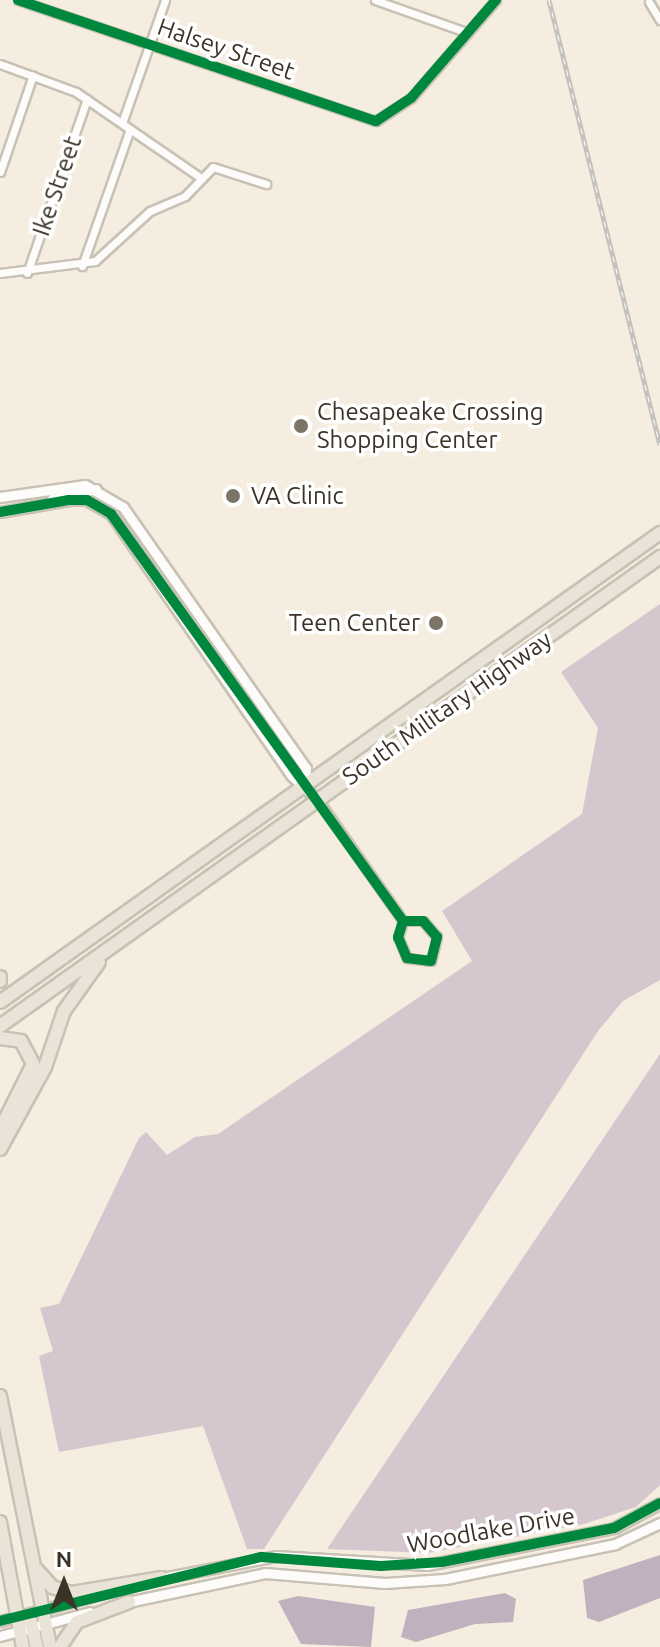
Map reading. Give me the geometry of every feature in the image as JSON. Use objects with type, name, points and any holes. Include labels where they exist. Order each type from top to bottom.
[{"type":"main road","name":"South Military Highway","points":[[0,1002],[656,536]]},
{"type":"main road","name":"South Military Highway","points":[[0,1026],[659,558]]},
{"type":"main road","points":[[0,1149],[45,1067],[64,1011],[115,945]]},
{"type":"main road","points":[[0,1038],[21,1041],[33,1064],[0,1130]]},
{"type":"main road","points":[[0,1396],[42,1610],[23,1647]]},
{"type":"main road","points":[[0,1522],[17,1616],[50,1647]]},
{"type":"main road","points":[[32,1563],[48,1585],[72,1593],[162,1578]]},
{"type":"main road","points":[[60,1647],[77,1622],[129,1602]]},
{"type":"main road","points":[[32,1627],[37,1647]]},
{"type":"street","name":"Halsey Street","points":[[18,0],[376,121],[411,98],[466,32]]},
{"type":"street","points":[[122,123],[165,0]]},
{"type":"street","points":[[375,0],[466,32],[496,0]]},
{"type":"street","points":[[649,2],[660,20]]},
{"type":"street","name":"Ike Street","points":[[0,64],[87,99],[201,178]]},
{"type":"street","points":[[0,172],[33,75]]},
{"type":"street","name":"Ike Street","points":[[27,273],[87,99]]},
{"type":"street","name":"Ike Street","points":[[82,266],[130,129]]},
{"type":"street","name":"Ike Street","points":[[0,273],[82,266],[219,165],[266,184]]},
{"type":"street","points":[[0,497],[62,485],[98,488],[140,529],[306,768],[305,783]]},
{"type":"street","points":[[0,512],[47,503],[98,488]]},
{"type":"street","points":[[47,503],[87,500],[111,514],[292,776],[305,783],[403,921]]},
{"type":"street","points":[[403,921],[423,921],[437,937],[431,961],[407,958],[398,937],[403,921]]},
{"type":"street","name":"Woodlake Drive","points":[[0,1621],[162,1578],[276,1556],[427,1565],[614,1528],[660,1503]]},
{"type":"street","name":"Woodlake Drive","points":[[0,1636],[129,1602],[265,1573],[385,1583],[445,1579],[615,1544],[660,1523]]},
{"type":"shaded area","points":[[660,604],[660,980],[623,1001],[598,1031],[264,1549],[247,1549],[203,1426],[59,1452],[39,1356],[53,1351],[40,1308],[59,1304],[139,1138],[146,1132],[167,1155],[195,1137],[218,1134],[472,961],[442,911],[582,814],[598,728],[561,672]]},
{"type":"shaded area","points":[[660,1054],[660,1485],[636,1507],[584,1524],[428,1553],[327,1549]]},
{"type":"shaded area","points":[[660,1555],[660,1598],[599,1622],[587,1618],[583,1580]]},
{"type":"shaded area","points":[[505,1593],[516,1599],[513,1622],[475,1624],[416,1642],[401,1637],[408,1610]]},
{"type":"shaded area","points":[[298,1596],[375,1607],[371,1647],[301,1644],[278,1601]]},
{"type":"railway","points":[[549,0],[660,444]]},
{"type":"cycle path","points":[[18,0],[376,121],[411,98],[496,0]]},
{"type":"cycle path","points":[[0,512],[69,500],[87,500],[111,514],[403,921],[398,937],[407,958],[431,961],[437,937],[423,921],[403,921]]},
{"type":"cycle path","points":[[0,1621],[261,1557],[381,1566],[442,1562],[614,1528],[660,1503]]},
{"type":"place","name":"Chesapeake Crossing Shopping Center","points":[[301,426]]},
{"type":"place","name":"VA Clinic","points":[[233,496]]},
{"type":"place","name":"Teen Center","points":[[436,623]]}]
